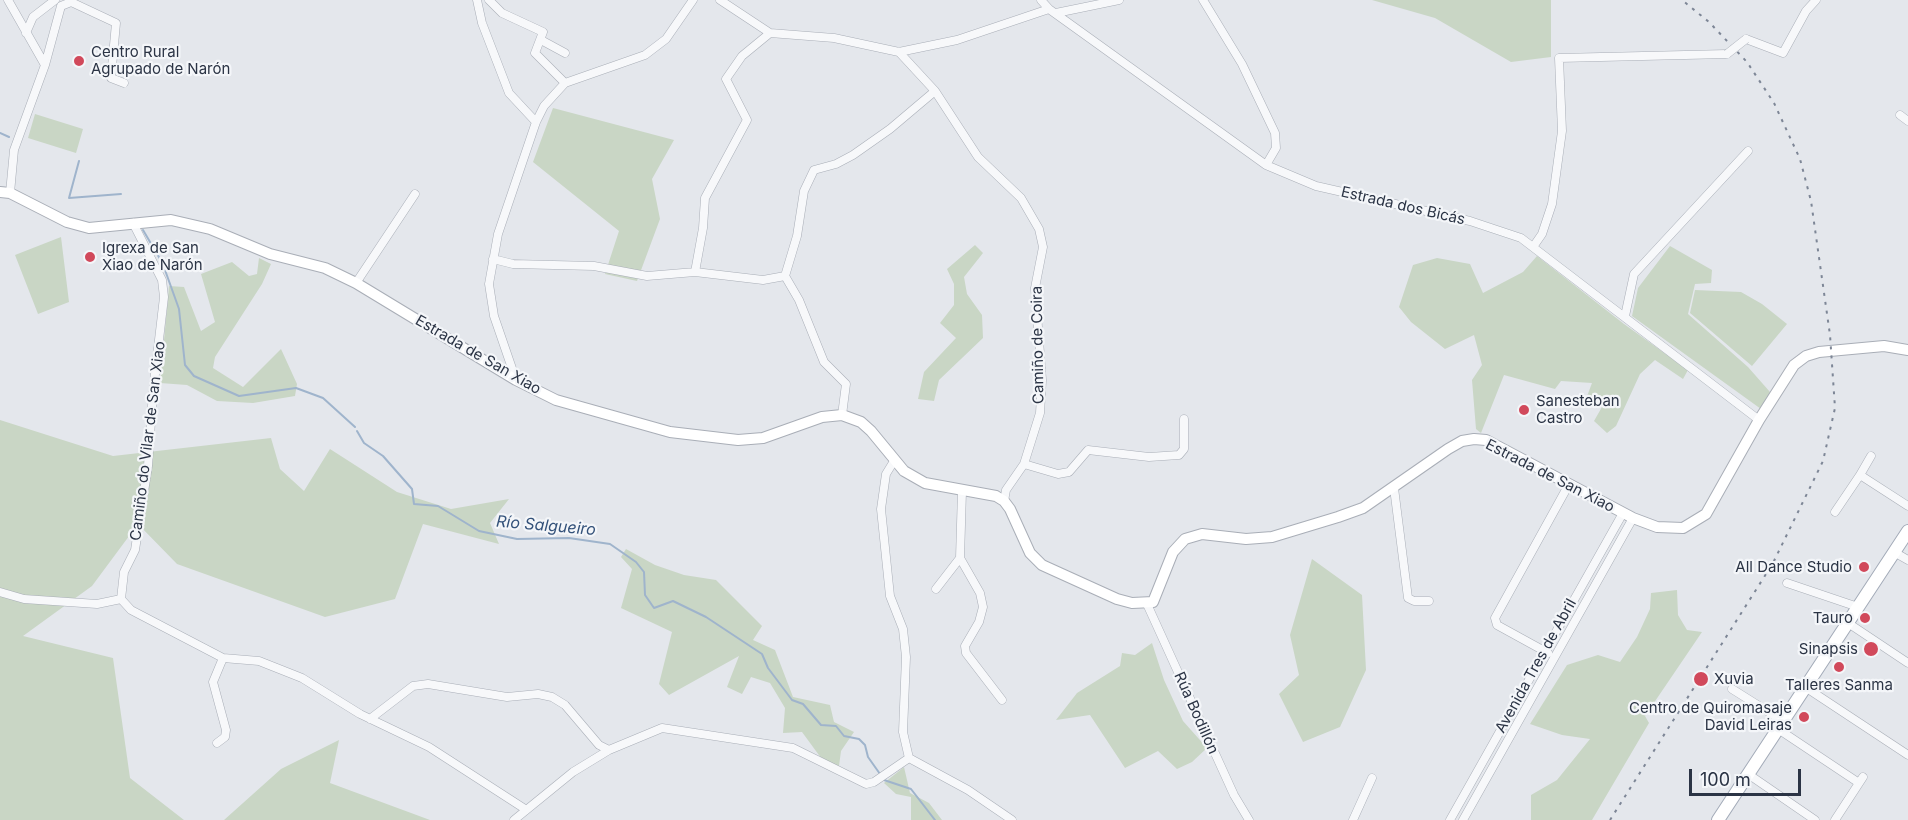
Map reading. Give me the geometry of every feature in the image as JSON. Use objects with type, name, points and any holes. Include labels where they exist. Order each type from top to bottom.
[{"type":"main road","points":[[1718,820],[1908,531]]},
{"type":"street","points":[[8,0],[45,65]]},
{"type":"street","points":[[477,0],[482,23],[509,93],[536,122]]},
{"type":"street","points":[[489,0],[502,13],[543,32],[535,53],[565,83]]},
{"type":"street","points":[[516,380],[494,316],[489,284],[498,234],[536,122],[544,106],[565,83],[645,55],[666,39],[693,0]]},
{"type":"street","points":[[720,0],[770,33],[834,38],[898,52],[957,40],[1052,11],[1119,0]]},
{"type":"street","name":"Estrada dos Bicás","points":[[1041,0],[1052,11],[1266,165],[1316,186],[1470,221],[1521,238],[1759,420]]},
{"type":"street","points":[[1203,0],[1242,64],[1275,132],[1276,148],[1266,165]]},
{"type":"street","points":[[1533,247],[1542,234],[1552,204],[1562,131],[1559,58],[1727,54],[1746,39],[1783,54],[1806,10],[1816,0]]},
{"type":"street","points":[[26,33],[33,17],[58,2],[71,2],[116,23],[111,78],[124,83]]},
{"type":"street","points":[[5,193],[14,150],[45,65],[58,2]]},
{"type":"street","points":[[695,272],[703,228],[705,198],[747,120],[726,79],[742,56],[770,33]]},
{"type":"street","points":[[541,40],[565,53]]},
{"type":"street","name":"Camiño de Coira","points":[[898,52],[935,91],[978,158],[1021,198],[1039,229],[1043,247],[1035,288],[1042,380],[1040,412],[1024,464],[1006,490],[1004,501]]},
{"type":"street","points":[[935,91],[890,129],[854,155],[836,164],[814,170],[804,191],[797,236],[785,276],[799,300],[824,362],[846,384],[842,415],[861,422],[904,471],[926,483],[996,496],[1004,501],[1030,553],[1042,565],[1117,599],[1147,604]]},
{"type":"street","points":[[1900,115],[1908,121]]},
{"type":"street","points":[[1625,316],[1634,274],[1748,151]]},
{"type":"street","name":"Estrada de San Xiao","points":[[5,193],[67,222],[89,228],[171,220],[210,229],[270,254],[325,268],[356,283],[516,380],[556,400],[670,432],[738,440],[763,438],[822,417],[842,415]]},
{"type":"street","points":[[356,283],[415,194]]},
{"type":"street","name":"Camiño do Vilar de San Xiao","points":[[121,598],[124,572],[135,550],[148,466],[153,391],[164,297],[162,280],[133,223]]},
{"type":"street","points":[[493,259],[513,264],[594,266],[647,276],[695,272],[763,280],[785,276]]},
{"type":"street","name":"Estrada de San Xiao","points":[[1147,604],[1153,602],[1173,552],[1185,539],[1202,534],[1246,539],[1272,537],[1363,508],[1448,449],[1462,441],[1474,439],[1486,441],[1568,486],[1628,515],[1669,529],[1683,528],[1706,514],[1785,377],[1806,356],[1819,352],[1884,346],[1908,350]]},
{"type":"street","points":[[1024,464],[1058,474],[1069,472],[1088,450],[1149,457],[1179,455],[1184,449],[1184,419]]},
{"type":"street","points":[[1834,512],[1871,456]]},
{"type":"street","points":[[894,460],[886,474],[881,509],[890,596],[903,630],[906,657],[903,732],[909,758],[968,790],[1012,820]]},
{"type":"street","points":[[1860,475],[1908,506]]},
{"type":"street","points":[[1554,657],[1497,625],[1496,612],[1568,486]]},
{"type":"street","points":[[1394,488],[1408,598],[1429,601]]},
{"type":"street","points":[[962,491],[960,558],[980,593],[983,607],[979,622],[965,646],[966,653],[1002,700]]},
{"type":"street","name":"Avenida Tres de Abril","points":[[1450,820],[1545,652],[1628,515]]},
{"type":"street","name":"Avenida Tres de Abril","points":[[1463,820],[1554,657],[1628,515]]},
{"type":"street","points":[[1894,552],[1908,560]]},
{"type":"street","points":[[936,590],[960,558]]},
{"type":"street","points":[[1787,583],[1858,607]]},
{"type":"street","points":[[0,592],[24,599],[97,604],[121,598],[130,610],[223,658],[259,661],[302,678],[370,719],[429,747],[525,809]]},
{"type":"street","name":"Rúa Bodillón","points":[[1147,604],[1233,795],[1249,820]]},
{"type":"street","points":[[1848,623],[1908,663]]},
{"type":"street","points":[[217,743],[225,737],[226,730],[213,682],[223,658]]},
{"type":"street","points":[[370,719],[413,687],[421,685],[507,697],[538,694],[552,697],[565,705],[599,745],[609,750]]},
{"type":"street","points":[[1805,687],[1908,755]]},
{"type":"street","points":[[1732,689],[1861,780],[1835,820]]},
{"type":"street","points":[[514,820],[573,772],[609,750],[662,728],[794,748],[866,784],[874,782],[909,758]]},
{"type":"street","points":[[1748,774],[1815,820]]},
{"type":"street","points":[[1353,820],[1372,778]]},
{"type":"green space","points":[[1372,0],[1551,0],[1551,57],[1511,62],[1435,18]]},
{"type":"green space","points":[[553,108],[674,140],[652,179],[660,219],[637,281],[605,274],[619,231],[533,162]]},
{"type":"green space","points":[[35,114],[83,129],[76,153],[28,138]]},
{"type":"green space","points":[[61,237],[69,302],[38,314],[15,255]]},
{"type":"green space","points":[[975,245],[983,253],[964,277],[967,294],[982,315],[983,338],[939,380],[934,401],[918,399],[924,372],[956,338],[940,323],[954,305],[954,284],[947,269]]},
{"type":"green space","points":[[1670,246],[1712,270],[1711,283],[1695,284],[1688,314],[1748,367],[1770,392],[1761,409],[1632,316],[1638,288]]},
{"type":"green space","points":[[1537,256],[1624,324],[1688,370],[1683,379],[1655,360],[1640,374],[1616,426],[1607,433],[1594,421],[1602,407],[1586,399],[1592,383],[1561,381],[1555,389],[1504,375],[1481,433],[1476,429],[1472,380],[1482,365],[1474,335],[1445,349],[1411,322],[1399,307],[1413,265],[1437,258],[1470,264],[1483,293],[1523,272]]},
{"type":"green space","points":[[259,258],[271,264],[262,284],[215,357],[213,368],[243,387],[281,349],[297,384],[295,396],[253,403],[217,401],[187,385],[160,383],[169,286],[184,287],[201,331],[215,322],[201,274],[232,262],[249,276],[257,274]]},
{"type":"green space","points":[[1695,290],[1741,292],[1762,304],[1787,324],[1752,366],[1690,313]]},
{"type":"green space","points":[[0,420],[113,456],[271,438],[280,469],[304,491],[330,449],[397,492],[451,509],[509,499],[490,523],[499,544],[423,524],[395,599],[325,617],[177,564],[138,524],[92,586],[23,636],[113,658],[130,778],[184,820],[0,820]]},
{"type":"green space","points":[[626,549],[655,565],[684,575],[716,580],[762,626],[753,640],[775,650],[793,697],[830,705],[834,722],[854,732],[841,751],[839,766],[824,762],[802,732],[783,733],[785,708],[770,683],[751,677],[742,694],[727,687],[739,656],[669,695],[659,684],[672,632],[621,608],[632,569],[621,557]]},
{"type":"green space","points":[[1312,559],[1362,595],[1366,670],[1340,727],[1303,742],[1279,694],[1299,675],[1290,635]]},
{"type":"green space","points":[[1677,590],[1678,615],[1687,630],[1702,632],[1645,716],[1649,723],[1592,820],[1531,820],[1531,795],[1557,780],[1590,739],[1562,735],[1530,724],[1567,665],[1598,655],[1620,662],[1637,637],[1650,609],[1651,593]]},
{"type":"green space","points":[[1152,643],[1164,680],[1183,721],[1207,748],[1192,762],[1177,769],[1158,751],[1125,768],[1090,715],[1056,720],[1077,693],[1120,666],[1122,653],[1135,655]]},
{"type":"green space","points":[[339,740],[330,783],[430,820],[224,820],[281,769]]},
{"type":"green space","points":[[904,767],[910,793],[929,803],[942,820],[911,820],[911,797],[896,794],[884,783]]},
{"type":"waterway","name":"Río Salgueiro","points":[[0,133],[9,137]]},
{"type":"waterway","name":"Río Salgueiro","points":[[79,161],[69,198],[121,194]]},
{"type":"waterway","name":"Río Salgueiro","points":[[143,230],[163,264]]},
{"type":"waterway","name":"Río Salgueiro","points":[[165,270],[179,309],[185,365],[194,376],[239,396],[296,388],[323,398],[355,427]]},
{"type":"waterway","name":"Río Salgueiro","points":[[357,431],[364,443],[383,456],[412,489],[414,504],[438,506],[479,531],[517,539],[569,538],[610,544],[636,562],[644,572],[645,595],[654,608],[673,601],[706,617],[762,654],[768,668],[792,700],[803,704],[821,725],[836,726],[844,736],[859,739],[865,745],[868,757],[880,774]]},
{"type":"waterway","name":"Río Salgueiro","points":[[884,780],[911,789],[935,820]]},
{"type":"railway","points":[[1610,820],[1773,563],[1823,461],[1835,408],[1830,335],[1811,201],[1800,159],[1774,103],[1747,62],[1709,22],[1682,0]]},
{"type":"place","name":"Centro Rural Agrupado de Narón","points":[[79,61]]},
{"type":"place","name":"Igrexa de San Xiao de Narón","points":[[90,257]]},
{"type":"place","name":"Sanesteban Castro","points":[[1524,410]]},
{"type":"place","name":"All Dance Studio","points":[[1864,567]]},
{"type":"place","name":"Tauro","points":[[1865,618]]},
{"type":"place","name":"Sinapsis","points":[[1871,649]]},
{"type":"place","name":"Talleres Sanma","points":[[1839,667]]},
{"type":"place","name":"Xuvia","points":[[1701,679]]},
{"type":"place","name":"Centro de Quiromasaje David Leiras","points":[[1804,717]]}]
